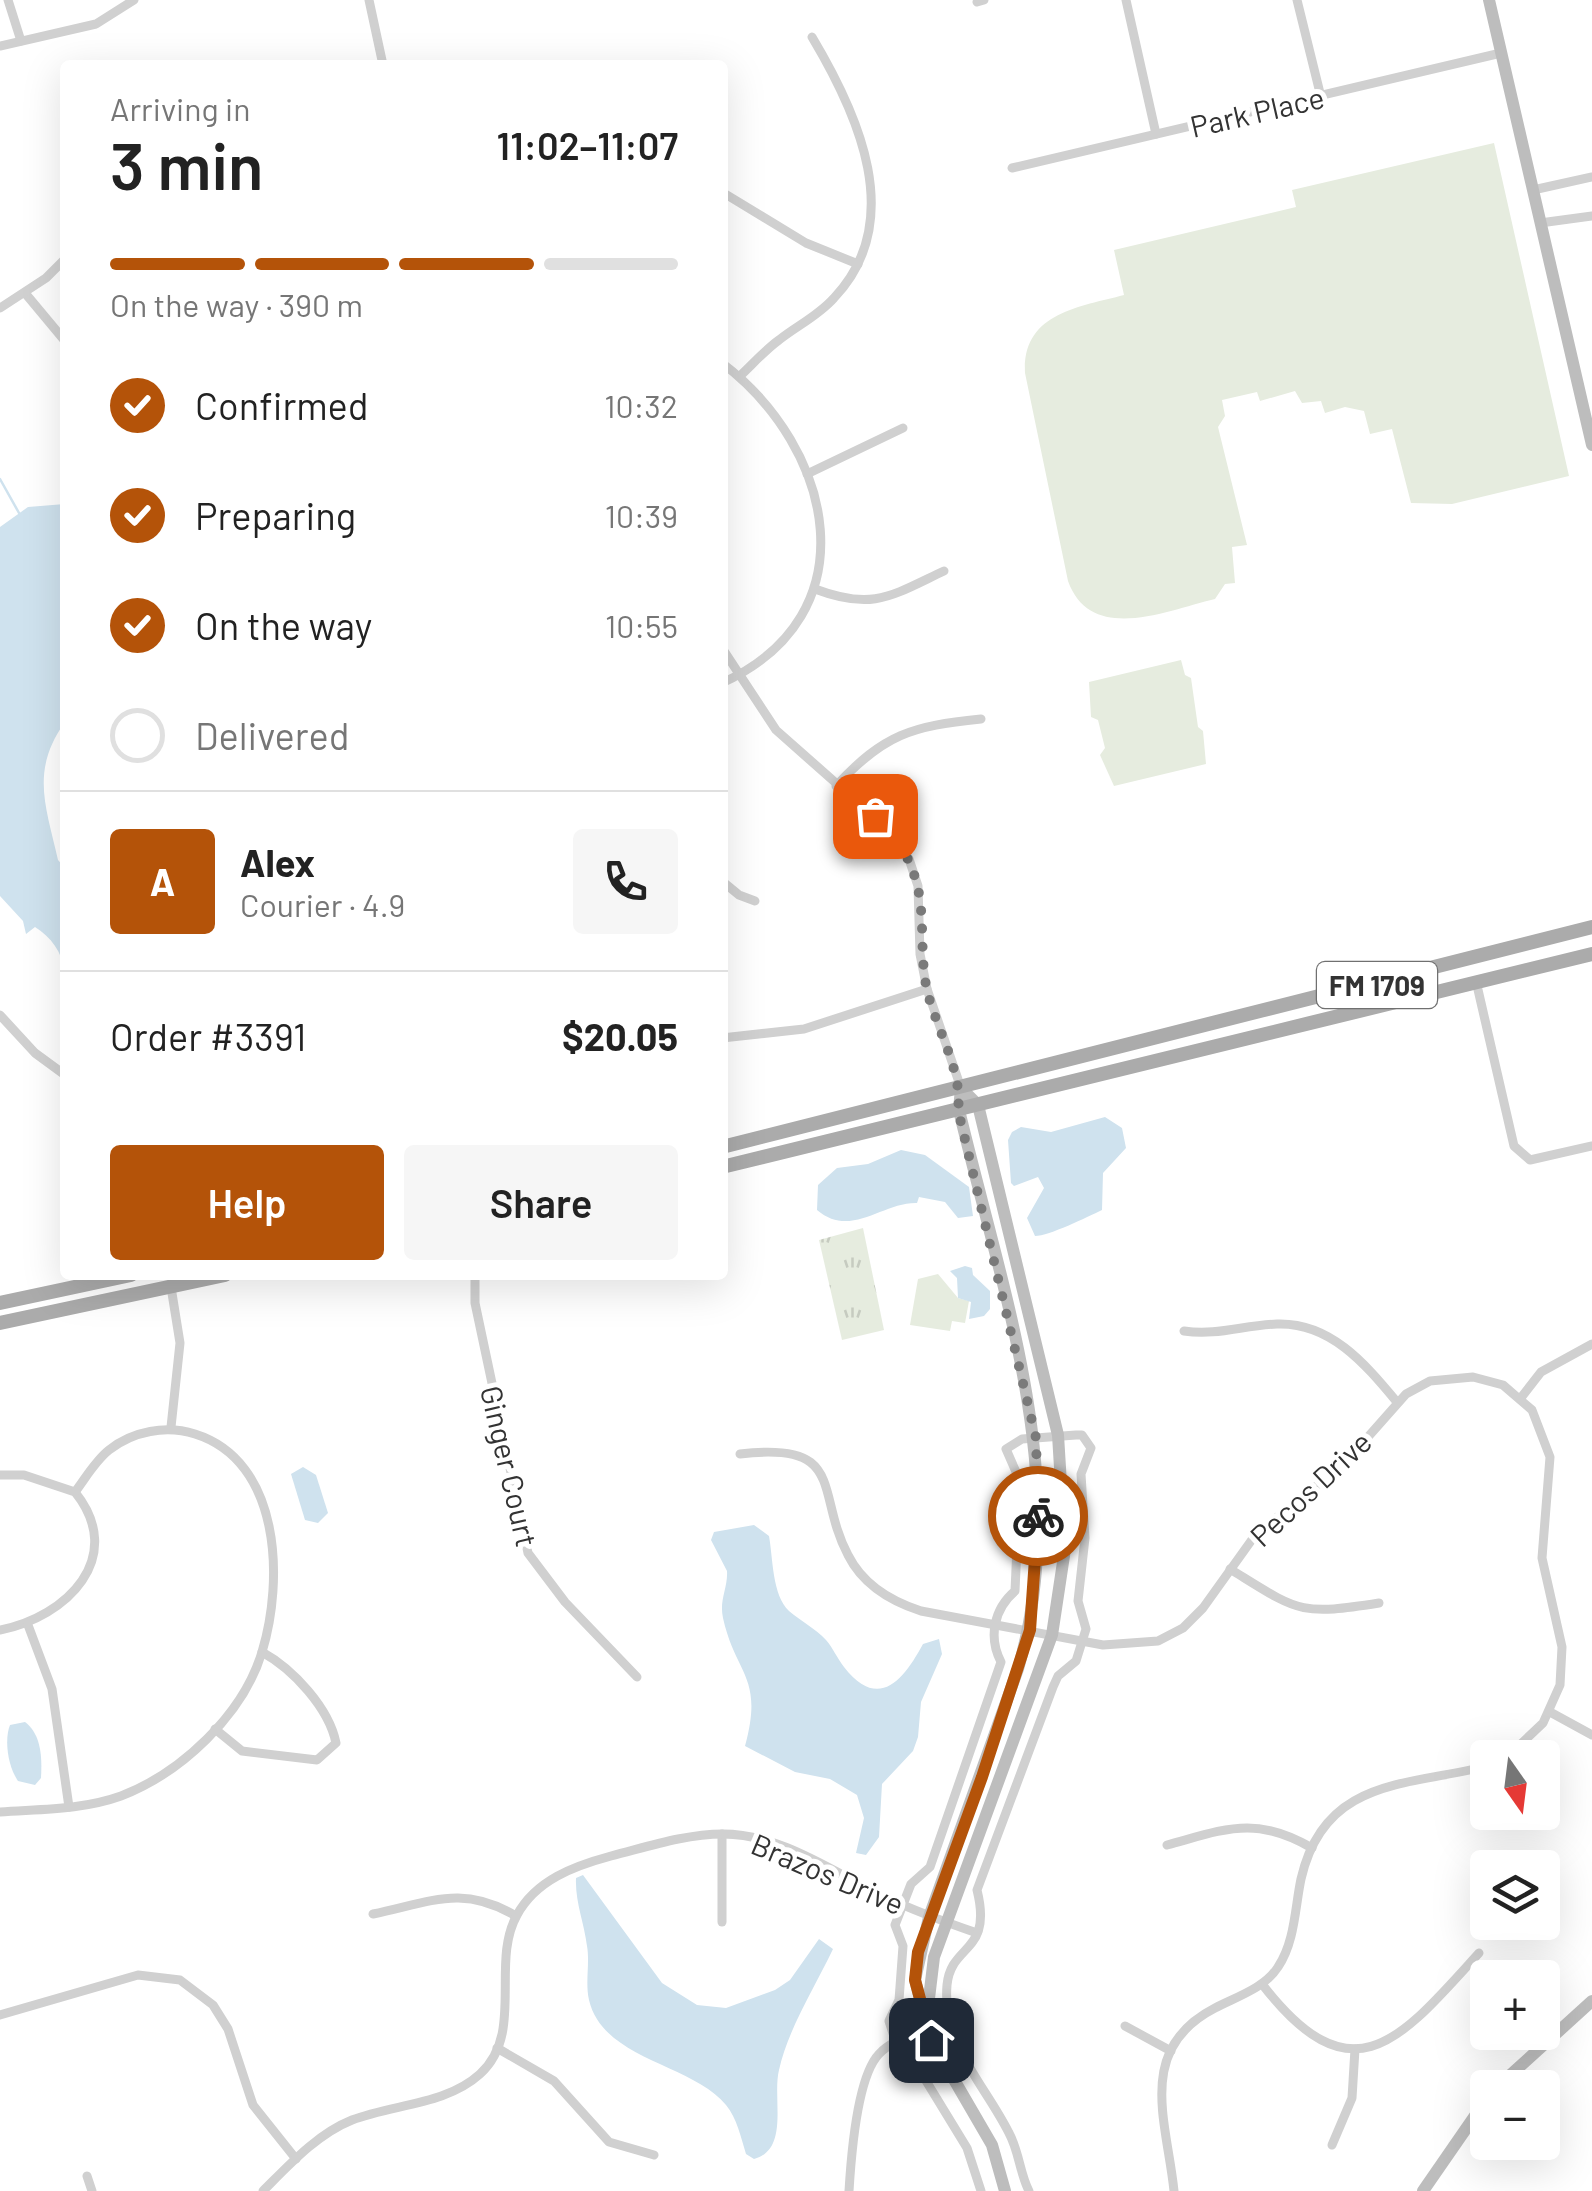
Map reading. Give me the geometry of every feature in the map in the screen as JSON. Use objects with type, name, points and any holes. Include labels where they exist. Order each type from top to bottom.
[{"type":"main road","name":"FM 1709","points":[[728,1146],[1592,928]]},
{"type":"main road","name":"FM 1709","points":[[728,1166],[1592,954]]},
{"type":"main road","points":[[0,1303],[108,1280]]},
{"type":"main road","points":[[0,1324],[202,1280]]},
{"type":"street","points":[[8,0],[21,41]]},
{"type":"street","points":[[0,46],[96,24],[134,0]]},
{"type":"street","points":[[369,0],[382,60]]},
{"type":"street","points":[[1126,0],[1156,134]]},
{"type":"street","points":[[1296,0],[1321,97]]},
{"type":"street","points":[[1489,0],[1592,445]]},
{"type":"street","points":[[740,376],[833,300],[858,264],[872,210],[868,166],[852,114],[812,37]]},
{"type":"street","name":"Park Place","points":[[1012,168],[1501,53]]},
{"type":"street","points":[[1533,190],[1592,177]]},
{"type":"street","points":[[728,196],[806,243],[858,264]]},
{"type":"street","points":[[1540,223],[1592,216]]},
{"type":"street","points":[[0,308],[60,263]]},
{"type":"street","points":[[25,293],[60,335]]},
{"type":"street","points":[[728,367],[740,376],[785,430],[808,474],[822,526],[815,589],[782,644],[728,681]]},
{"type":"street","points":[[808,474],[904,428]]},
{"type":"street","points":[[815,589],[844,600],[874,602],[944,571]]},
{"type":"street","points":[[728,657],[776,730],[889,830],[908,859],[918,886],[920,954],[927,989],[961,1088],[978,1105],[1058,1435],[1066,1518],[1052,1635],[934,1957],[927,2028]]},
{"type":"street","points":[[836,786],[858,763],[896,735],[925,724],[981,719]]},
{"type":"street","points":[[728,887],[739,896],[755,900]]},
{"type":"street","points":[[1476,982],[1514,1146],[1530,1160],[1592,1146]]},
{"type":"street","points":[[728,1037],[804,1030],[927,989]]},
{"type":"street","points":[[0,1015],[27,1046],[60,1071]]},
{"type":"street","points":[[961,1088],[958,1110],[1036,1438],[1038,1496],[1030,1630],[982,1777],[929,1916],[915,1980],[927,2028],[946,2073],[992,2146],[1005,2191]]},
{"type":"street","name":"Ginger Court","points":[[475,1280],[475,1303],[528,1553],[565,1602],[636,1677]]},
{"type":"street","points":[[171,1287],[180,1343],[171,1427]]},
{"type":"street","points":[[1184,1331],[1210,1335],[1279,1324],[1325,1334],[1361,1359],[1397,1402]]},
{"type":"street","points":[[1528,1740],[1550,1712],[1562,1660],[1542,1558],[1550,1457],[1538,1421],[1520,1398],[1541,1372],[1592,1344]]},
{"type":"street","name":"Pecos Drive","points":[[740,1454],[790,1454],[818,1470],[832,1497],[847,1554],[860,1574],[890,1599],[921,1611],[1123,1645],[1171,1636],[1203,1608],[1256,1534],[1344,1464],[1397,1402],[1418,1386],[1450,1377],[1474,1377],[1503,1386],[1520,1398]]},
{"type":"street","points":[[0,1812],[69,1808],[124,1795],[190,1754],[214,1730],[262,1652],[274,1577],[270,1526],[258,1491],[235,1458],[212,1440],[171,1427],[109,1450],[74,1492]]},
{"type":"street","points":[[980,2191],[967,2148],[920,2072],[901,2058],[895,2043],[888,2021],[899,2000],[903,1946],[895,1925],[911,1884],[930,1867],[1001,1662],[994,1647],[996,1624],[1002,1601],[1015,1591],[1019,1556],[1020,1481],[1006,1449],[1036,1438],[1082,1436],[1091,1448],[1082,1474],[1085,1538],[1078,1601],[1086,1622],[1082,1641],[1076,1661],[1053,1687],[978,1890],[985,1908],[977,1933],[967,1954],[949,1972],[949,2023],[958,2051],[1011,2135],[1030,2191]]},
{"type":"street","points":[[0,1475],[24,1474],[74,1492],[95,1528],[88,1571],[75,1589],[28,1624],[0,1630]]},
{"type":"street","points":[[1230,1569],[1286,1604],[1318,1613],[1379,1603]]},
{"type":"street","points":[[28,1624],[52,1689],[69,1808]]},
{"type":"street","points":[[214,1730],[242,1751],[317,1760],[336,1743],[333,1728],[286,1666],[262,1652]]},
{"type":"street","points":[[1550,1712],[1592,1735]]},
{"type":"street","points":[[1174,2191],[1159,2091],[1171,2051],[1203,2014],[1262,1984],[1284,1957],[1312,1848],[1328,1823],[1364,1793],[1399,1781],[1470,1769]]},
{"type":"street","points":[[1167,1845],[1250,1826],[1276,1830],[1312,1848]]},
{"type":"street","points":[[722,1834],[722,1922]]},
{"type":"street","name":"Brazos Drive","points":[[516,1916],[538,1888],[559,1874],[668,1842],[722,1834],[780,1846],[902,1905],[977,1933]]},
{"type":"street","points":[[263,2191],[296,2159],[347,2122],[454,2091],[480,2074],[497,2048],[505,2020],[506,1949],[516,1916],[482,1898],[462,1895],[373,1914]]},
{"type":"street","points":[[1262,1984],[1296,2024],[1318,2040],[1355,2049],[1386,2041],[1412,2026],[1479,1953]]},
{"type":"street","points":[[0,2014],[138,1975],[180,1980],[213,2005],[228,2029],[253,2105],[296,2159]]},
{"type":"street","points":[[1516,2070],[1592,2000]]},
{"type":"street","points":[[1125,2026],[1171,2051]]},
{"type":"street","points":[[849,2191],[866,2077],[878,2054],[927,2028]]},
{"type":"street","points":[[497,2048],[554,2081],[609,2142],[654,2155]]},
{"type":"street","points":[[1332,2145],[1352,2098],[1355,2049]]},
{"type":"street","points":[[1424,2191],[1470,2124]]},
{"type":"street","points":[[88,2176],[92,2191]]},
{"type":"green space","points":[[1494,143],[1569,476],[1452,504],[1411,503],[1392,429],[1370,434],[1364,411],[1345,407],[1325,413],[1321,401],[1302,403],[1295,391],[1260,401],[1257,392],[1222,400],[1225,416],[1218,427],[1247,545],[1232,547],[1235,583],[1225,584],[1215,599],[1132,618],[1112,618],[1079,601],[1068,581],[1025,373],[1033,337],[1043,325],[1072,309],[1124,295],[1114,250],[1296,207],[1292,190]]},
{"type":"green space","points":[[1181,660],[1185,675],[1191,678],[1206,764],[1114,786],[1100,755],[1105,748],[1098,720],[1091,717],[1089,682]]},
{"type":"green space","points":[[863,1228],[884,1330],[842,1340],[819,1240]]},
{"type":"green space","points":[[938,1274],[958,1298],[969,1301],[965,1323],[952,1321],[950,1331],[910,1325],[918,1279]]},
{"type":"water","points":[[60,504],[60,730],[47,757],[44,789],[60,862],[60,956],[51,940],[35,927],[26,934],[23,921],[0,896],[0,527],[28,507]]},
{"type":"water","points":[[1105,1117],[1122,1128],[1126,1148],[1103,1173],[1102,1210],[1035,1236],[1027,1218],[1044,1188],[1038,1177],[1014,1186],[1011,1183],[1008,1140],[1012,1132],[1021,1127],[1051,1132]]},
{"type":"water","points":[[901,1150],[925,1155],[969,1187],[973,1216],[958,1218],[945,1202],[919,1197],[917,1203],[854,1220],[830,1218],[817,1210],[818,1185],[837,1168],[868,1164]]},
{"type":"water","points":[[972,1268],[973,1275],[990,1291],[990,1309],[984,1316],[969,1319],[971,1302],[958,1298],[957,1278],[950,1271]]},
{"type":"water","points":[[303,1467],[316,1475],[328,1513],[318,1523],[305,1520],[291,1474]]},
{"type":"water","points":[[754,1525],[769,1536],[776,1586],[783,1604],[818,1632],[844,1667],[868,1687],[890,1686],[908,1669],[923,1644],[939,1639],[942,1654],[921,1702],[918,1737],[913,1751],[882,1784],[879,1837],[866,1855],[856,1853],[864,1818],[857,1795],[830,1779],[795,1772],[745,1746],[750,1690],[723,1618],[727,1571],[711,1540],[714,1532]]},
{"type":"water","points":[[25,1722],[40,1748],[41,1778],[35,1785],[18,1781],[8,1753],[10,1725]]},
{"type":"water","points":[[583,1875],[662,1983],[697,2005],[726,2008],[775,1990],[790,1980],[819,1939],[833,1949],[783,2055],[777,2081],[776,2134],[765,2153],[754,2159],[746,2154],[733,2116],[711,2091],[630,2049],[598,2020],[589,2000],[588,1953],[577,1895],[576,1878]]},
{"type":"waterway","points":[[0,479],[19,513]]},
{"type":"way so far","points":[[875,816],[900,844],[918,886],[920,954],[927,989],[961,1088],[958,1110],[1016,1340],[1036,1438],[1038,1516]]},
{"type":"route","points":[[931,2040],[915,1980],[918,1952],[1030,1630],[1038,1516]]}]
